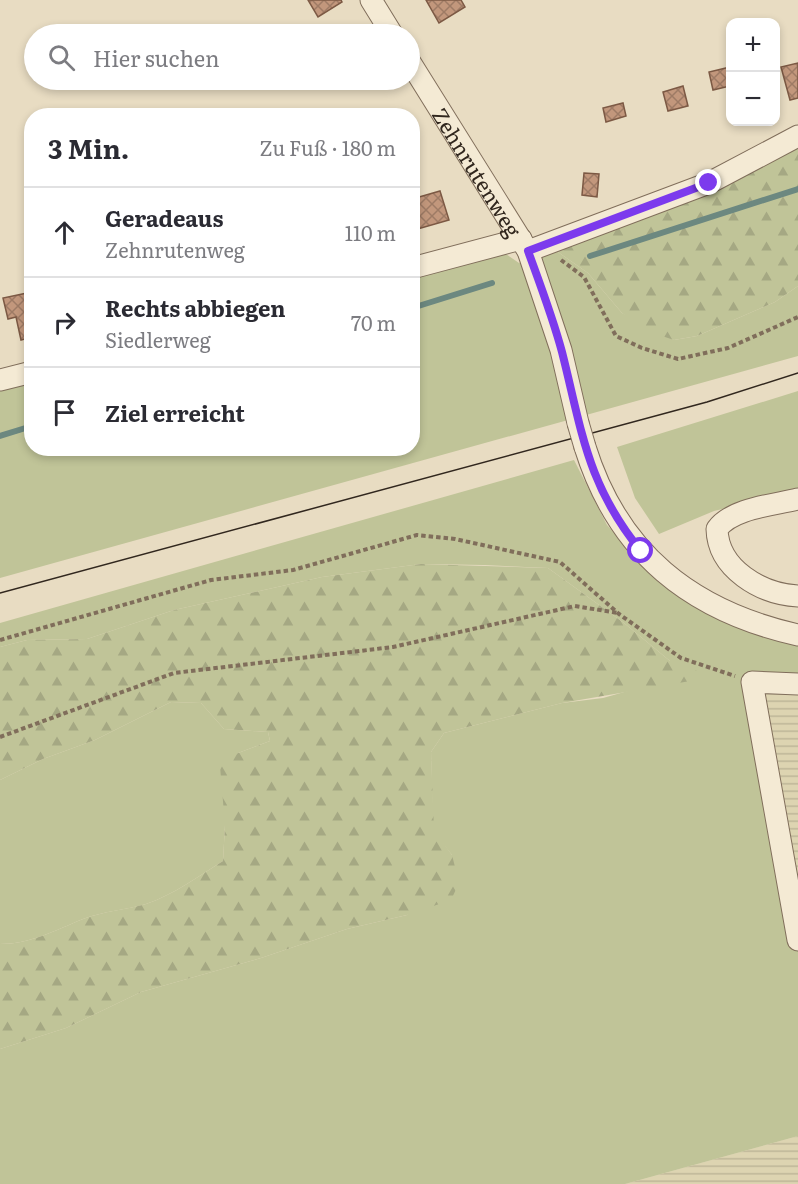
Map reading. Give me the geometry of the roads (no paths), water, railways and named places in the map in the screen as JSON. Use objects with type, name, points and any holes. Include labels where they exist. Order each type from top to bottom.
[{"type":"street","points":[[371,0],[386,24]]},
{"type":"street","name":"Zehnrutenweg","points":[[420,78],[525,245],[561,350],[585,447],[602,494],[619,524],[666,575],[700,599],[732,615],[765,627],[798,634]]},
{"type":"street","points":[[420,266],[525,245],[709,183],[798,136]]},
{"type":"street","points":[[0,380],[24,374]]},
{"type":"street","points":[[798,499],[746,512],[721,522],[717,529],[721,553],[735,570],[755,585],[787,596],[798,596]]},
{"type":"street","points":[[798,684],[752,682],[798,940]]},
{"type":"waterway","points":[[590,256],[798,189]]},
{"type":"waterway","points":[[420,306],[492,283]]},
{"type":"waterway","points":[[0,436],[24,428]]},
{"type":"tram line","points":[[0,593],[707,402],[798,373]]}]
